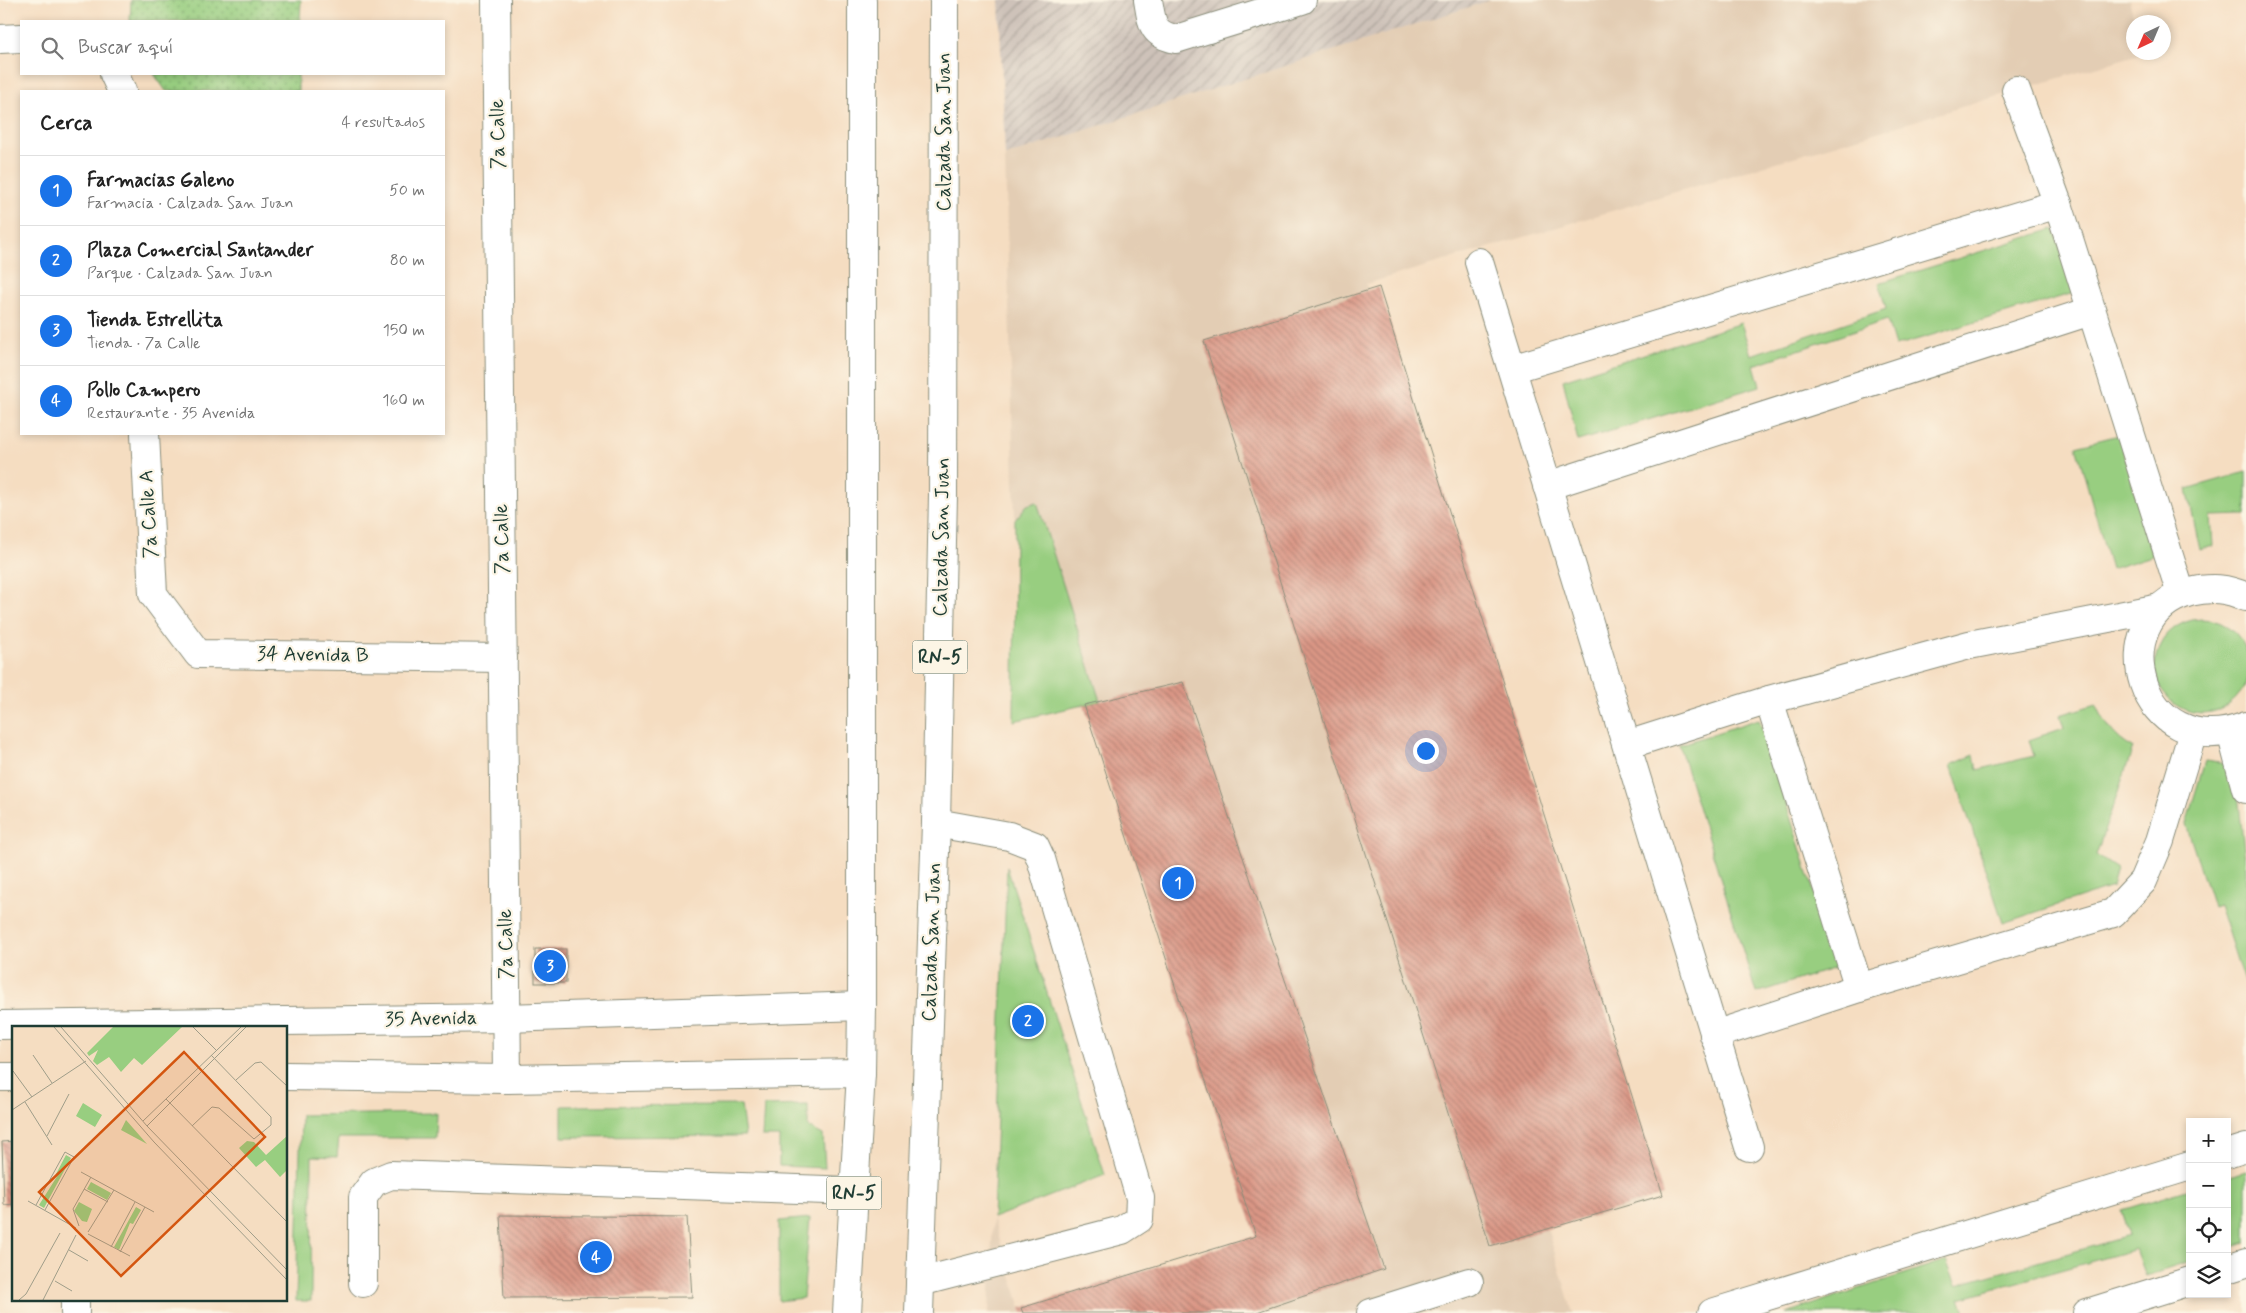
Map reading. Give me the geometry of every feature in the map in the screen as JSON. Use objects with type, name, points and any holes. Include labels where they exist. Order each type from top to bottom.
[{"type":"street","name":"7a Calle","points":[[496,0],[507,1079]]},
{"type":"street","name":"RN-5","points":[[847,1313],[861,1073],[862,1006],[862,0]]},
{"type":"street","name":"Calzada San Juan","points":[[919,1313],[936,823],[943,495],[944,0]]},
{"type":"street","points":[[1148,0],[1153,26],[1164,37],[1176,39],[1302,0]]},
{"type":"street","points":[[0,39],[20,38]]},
{"type":"street","points":[[114,75],[122,90]]},
{"type":"street","points":[[2016,90],[2058,204],[2091,311],[2171,601]]},
{"type":"street","points":[[1512,369],[2058,204]]},
{"type":"street","points":[[1479,262],[1749,1147]]},
{"type":"street","points":[[1547,486],[2091,311]]},
{"type":"street","name":"7a Calle A","points":[[145,435],[153,594]]},
{"type":"street","points":[[1627,745],[1769,700],[1970,645],[2171,601],[2206,588],[2232,590],[2246,597]]},
{"type":"street","name":"34 Avenida B","points":[[153,594],[198,654],[503,658]]},
{"type":"street","points":[[2171,601],[2148,626],[2140,646],[2139,668],[2143,683],[2156,708],[2173,723],[2193,732],[2212,734],[2238,729],[2246,789]]},
{"type":"street","points":[[1769,700],[1859,988]]},
{"type":"street","points":[[1714,1035],[1859,988],[2113,913],[2143,881],[2160,841],[2193,732]]},
{"type":"street","points":[[920,1282],[1122,1230],[1139,1219],[1140,1198],[1041,859],[1035,846],[1008,836],[936,823]]},
{"type":"street","name":"35 Avenida","points":[[0,1025],[507,1018],[862,1006]]},
{"type":"street","points":[[288,1076],[507,1079],[861,1073]]},
{"type":"street","points":[[2231,1153],[2246,1148]]},
{"type":"street","points":[[1712,1313],[2186,1167]]},
{"type":"street","points":[[363,1283],[363,1197],[374,1182],[391,1175],[854,1191]]},
{"type":"street","points":[[2231,1268],[2246,1263]]},
{"type":"street","points":[[1371,1313],[1469,1282]]},
{"type":"street","points":[[2087,1313],[2186,1282]]},
{"type":"street","points":[[75,1300],[76,1313]]},
{"type":"shaded area","points":[[999,0],[1491,0],[1005,156]]},
{"type":"shaded area","points":[[1491,0],[2129,0],[2133,15],[2126,15],[2126,58],[1366,284],[1642,1205],[1547,1228],[1573,1313],[989,1313],[993,1218],[1021,1308],[1256,1236],[1084,705],[1100,701],[1036,502],[1015,520],[1005,156]]},
{"type":"green space","points":[[131,0],[301,0],[300,20],[130,20]]},
{"type":"green space","points":[[155,75],[298,75],[298,90],[165,90]]},
{"type":"green space","points":[[2054,229],[2074,293],[1895,346],[1887,320],[1754,365],[1760,386],[1578,441],[1563,380],[1741,323],[1751,355],[1886,309],[1879,283]]},
{"type":"green space","points":[[2119,435],[2152,556],[2111,569],[2076,446]]},
{"type":"green space","points":[[2246,472],[2246,515],[2211,516],[2213,546],[2200,550],[2187,489]]},
{"type":"green space","points":[[1037,502],[1100,701],[1014,721],[1015,520],[1027,505]]},
{"type":"green space","points":[[2202,619],[2220,623],[2235,633],[2247,654],[2247,678],[2245,684],[2235,699],[2220,709],[2202,713],[2184,709],[2169,699],[2159,684],[2155,666],[2159,648],[2169,633],[2184,623]]},
{"type":"green space","points":[[2096,704],[2120,740],[2133,748],[2096,855],[2117,869],[2112,887],[2003,923],[1951,765],[1974,755],[1977,770],[2034,756],[2029,740],[2064,728],[2060,715]]},
{"type":"green space","points":[[1759,719],[1838,967],[1756,993],[1679,745]]},
{"type":"green space","points":[[2205,761],[2226,764],[2237,785],[2246,868],[2246,988],[2219,905],[2213,907],[2186,824]]},
{"type":"green space","points":[[1007,867],[1105,1175],[993,1218]]},
{"type":"green space","points":[[741,1105],[745,1136],[562,1137],[562,1106]]},
{"type":"green space","points":[[808,1105],[808,1127],[823,1135],[825,1168],[779,1166],[779,1137],[762,1137],[764,1106]]},
{"type":"green space","points":[[436,1113],[435,1138],[339,1138],[337,1157],[312,1156],[311,1301],[296,1301],[301,1115]]},
{"type":"green space","points":[[2246,1171],[2246,1243],[2231,1248],[2231,1208],[2231,1176]]},
{"type":"green space","points":[[2186,1190],[2186,1263],[2146,1276],[2136,1249],[1960,1298],[1965,1313],[1786,1313],[1946,1260],[1956,1285],[2129,1236],[2122,1210]]},
{"type":"green space","points":[[810,1218],[803,1298],[779,1301],[779,1221]]},
{"type":"building","points":[[1379,287],[1663,1195],[1490,1246],[1204,341]]},
{"type":"building","points":[[1183,682],[1384,1269],[1254,1313],[1023,1313],[1021,1308],[1256,1236],[1084,705]]},
{"type":"building","points":[[535,949],[566,949],[566,983],[535,983]]},
{"type":"building","points":[[12,1141],[12,1204],[4,1205],[2,1142]]},
{"type":"building","points":[[500,1215],[687,1217],[692,1297],[504,1298]]},
{"type":"place","name":"Farmacias Galeno","points":[[1178,883]]},
{"type":"place","name":"Tienda Estrellita","points":[[550,966]]},
{"type":"place","name":"Plaza Comercial Santander","points":[[1028,1021]]},
{"type":"place","name":"Pollo Campero","points":[[596,1257]]}]
